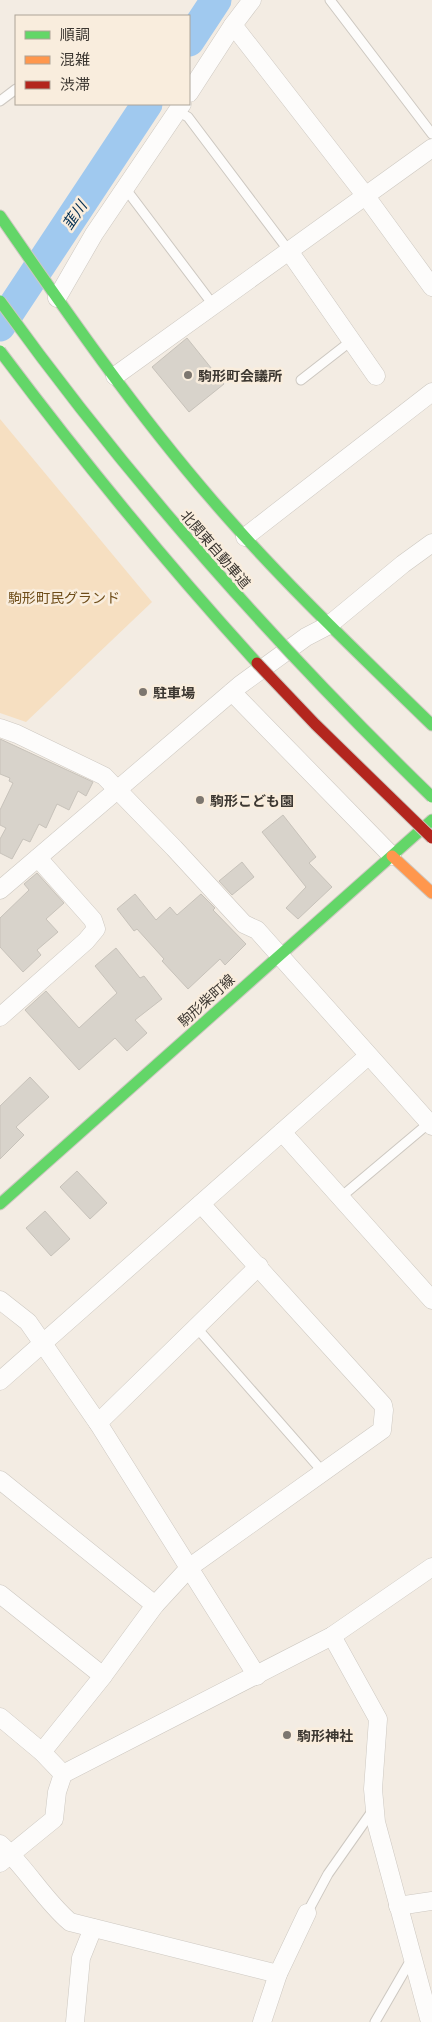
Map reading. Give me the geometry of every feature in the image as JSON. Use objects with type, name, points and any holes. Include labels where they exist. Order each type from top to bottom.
[{"type":"main road","points":[[0,216],[55,295],[177,458],[245,537],[330,625],[432,725]]},
{"type":"main road","name":"北関東自動車道","points":[[0,301],[78,408],[201,555],[306,672],[432,797]]},
{"type":"main road","points":[[0,351],[54,425],[176,572],[286,694],[432,838]]},
{"type":"main road","name":"駒形柴町線","points":[[0,1204],[432,820]]},
{"type":"main road","points":[[392,856],[432,893]]},
{"type":"street","points":[[190,91],[233,25],[252,0]]},
{"type":"street","points":[[233,25],[365,195],[432,287]]},
{"type":"street","points":[[55,295],[179,108]]},
{"type":"street","points":[[115,376],[432,148]]},
{"type":"street","points":[[289,252],[376,376]]},
{"type":"street","points":[[245,537],[432,392]]},
{"type":"street","points":[[0,890],[232,692],[306,637],[330,625],[403,564],[432,543]]},
{"type":"street","points":[[232,692],[392,856]]},
{"type":"street","points":[[0,728],[104,776],[244,924],[257,930],[278,956],[430,1125]]},
{"type":"street","points":[[0,1017],[86,941],[96,929],[92,920],[38,858]]},
{"type":"street","points":[[0,1381],[368,1056]]},
{"type":"street","points":[[282,1132],[432,1300]]},
{"type":"street","points":[[42,1752],[103,1676],[155,1605],[190,1567],[382,1430],[383,1405],[201,1204]]},
{"type":"street","points":[[98,1424],[259,1266]]},
{"type":"street","points":[[0,1300],[23,1317],[98,1424],[190,1567],[257,1676]]},
{"type":"street","points":[[0,1480],[155,1605]]},
{"type":"street","points":[[278,1974],[70,1922],[55,1910],[4,1854],[54,1819],[57,1792],[63,1774],[332,1636],[432,1567]]},
{"type":"street","points":[[0,1594],[103,1676]]},
{"type":"street","points":[[332,1636],[378,1719],[373,1789],[376,1822],[430,2022]]},
{"type":"street","points":[[0,1717],[42,1752],[63,1774]]},
{"type":"street","points":[[398,1906],[432,1901]]},
{"type":"street","points":[[262,2022],[278,1974],[307,1913]]},
{"type":"street","points":[[76,2022],[81,1958],[93,1928]]},
{"type":"lane","points":[[330,0],[432,134]]},
{"type":"lane","points":[[0,101],[15,89]]},
{"type":"lane","points":[[179,108],[188,117],[289,252]]},
{"type":"lane","points":[[125,188],[214,306]]},
{"type":"lane","points":[[300,380],[351,341]]},
{"type":"lane","points":[[341,1197],[430,1125]]},
{"type":"lane","points":[[196,1327],[322,1472]]},
{"type":"lane","points":[[307,1913],[328,1874],[375,1807]]},
{"type":"lane","points":[[375,2022],[412,1958]]},
{"type":"green space","name":"駒形町民グランド","points":[[0,419],[152,602],[26,722],[0,713]]},
{"type":"building","name":"駒形町会議所","points":[[187,338],[224,384],[189,412],[152,367]]},
{"type":"building","points":[[0,739],[93,782],[86,796],[78,791],[69,810],[57,804],[46,828],[39,824],[30,842],[23,839],[12,859],[0,853],[0,839],[6,828],[0,825],[0,810],[13,783],[9,781],[10,778],[0,774]]},
{"type":"building","points":[[283,815],[316,857],[309,863],[332,887],[298,919],[286,908],[306,887],[262,832]]},
{"type":"building","points":[[242,862],[254,877],[232,895],[219,881]]},
{"type":"building","points":[[37,873],[64,903],[46,919],[58,932],[37,950],[41,955],[23,972],[0,947],[0,918],[29,890],[24,884]]},
{"type":"building","points":[[135,894],[156,920],[170,907],[177,915],[201,894],[215,908],[213,910],[246,944],[225,965],[220,959],[188,989],[162,961],[164,959],[137,929],[134,931],[117,909]]},
{"type":"building","points":[[116,948],[140,978],[144,976],[162,999],[135,1020],[147,1033],[127,1051],[115,1038],[79,1070],[25,1010],[46,991],[79,1028],[117,993],[95,966]]},
{"type":"building","points":[[30,1077],[49,1097],[16,1127],[24,1135],[0,1159],[0,1106]]},
{"type":"building","points":[[77,1171],[107,1203],[90,1219],[60,1187]]},
{"type":"building","points":[[45,1211],[70,1239],[51,1256],[26,1228]]},
{"type":"waterway","name":"韮川","points":[[190,39],[216,0]]},
{"type":"waterway","name":"韮川","points":[[0,326],[146,105]]},
{"type":"traffic: fast","points":[[0,216],[76,325],[184,467],[292,587],[432,725]]},
{"type":"traffic: fast","points":[[0,301],[100,432],[205,559],[316,680],[432,797]]},
{"type":"traffic: fast","points":[[0,351],[125,510],[257,663]]},
{"type":"traffic: fast","points":[[0,1204],[432,820]]},
{"type":"traffic: slow","points":[[392,856],[432,893]]},
{"type":"traffic: jam","points":[[257,663],[315,724],[432,838]]},
{"type":"place","name":"駒形町会議所","points":[[188,375]]},
{"type":"place","name":"駐車場","points":[[143,692]]},
{"type":"place","name":"駒形こども園","points":[[200,800]]},
{"type":"place","name":"駒形神社","points":[[287,1735]]}]
